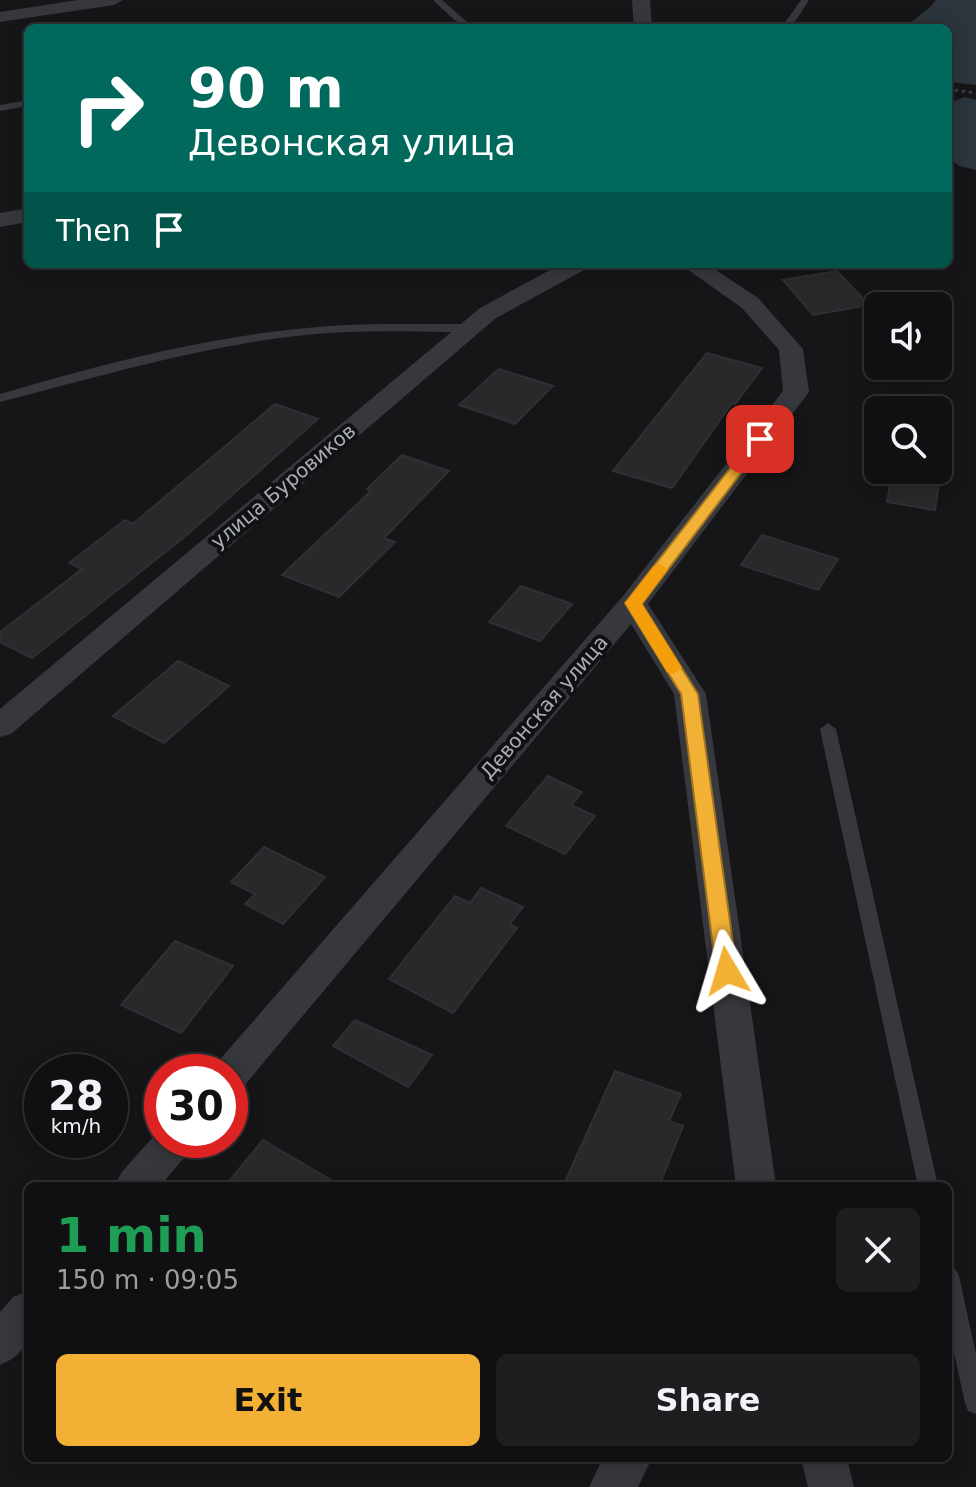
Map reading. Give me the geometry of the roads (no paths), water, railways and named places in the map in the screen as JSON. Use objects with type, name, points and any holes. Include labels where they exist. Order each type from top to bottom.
[{"type":"street","points":[[0,17],[114,0]]},
{"type":"street","points":[[641,0],[643,24]]},
{"type":"street","points":[[0,220],[24,216]]},
{"type":"street","name":"улица Буровиков","points":[[2,722],[488,313],[571,268]]},
{"type":"street","name":"Девонская улица","points":[[248,1054],[633,603],[796,392],[791,349],[750,303],[697,268]]},
{"type":"street","points":[[633,603],[690,694],[755,1182]]},
{"type":"street","points":[[138,1182],[159,1158]]},
{"type":"street","points":[[0,1344],[24,1316]]},
{"type":"street","points":[[612,1487],[627,1462]]},
{"type":"street","points":[[825,1462],[831,1487]]},
{"type":"lane","points":[[437,0],[464,24]]},
{"type":"lane","points":[[789,24],[805,0]]},
{"type":"lane","points":[[0,108],[24,104]]},
{"type":"lane","points":[[0,398],[90,371],[247,338],[309,331],[470,328]]},
{"type":"lane","points":[[828,729],[927,1182]]},
{"type":"lane","points":[[952,1294],[976,1400]]},
{"type":"waterway","points":[[952,135],[965,111]]},
{"type":"waterway","points":[[952,138],[976,156]]}]
